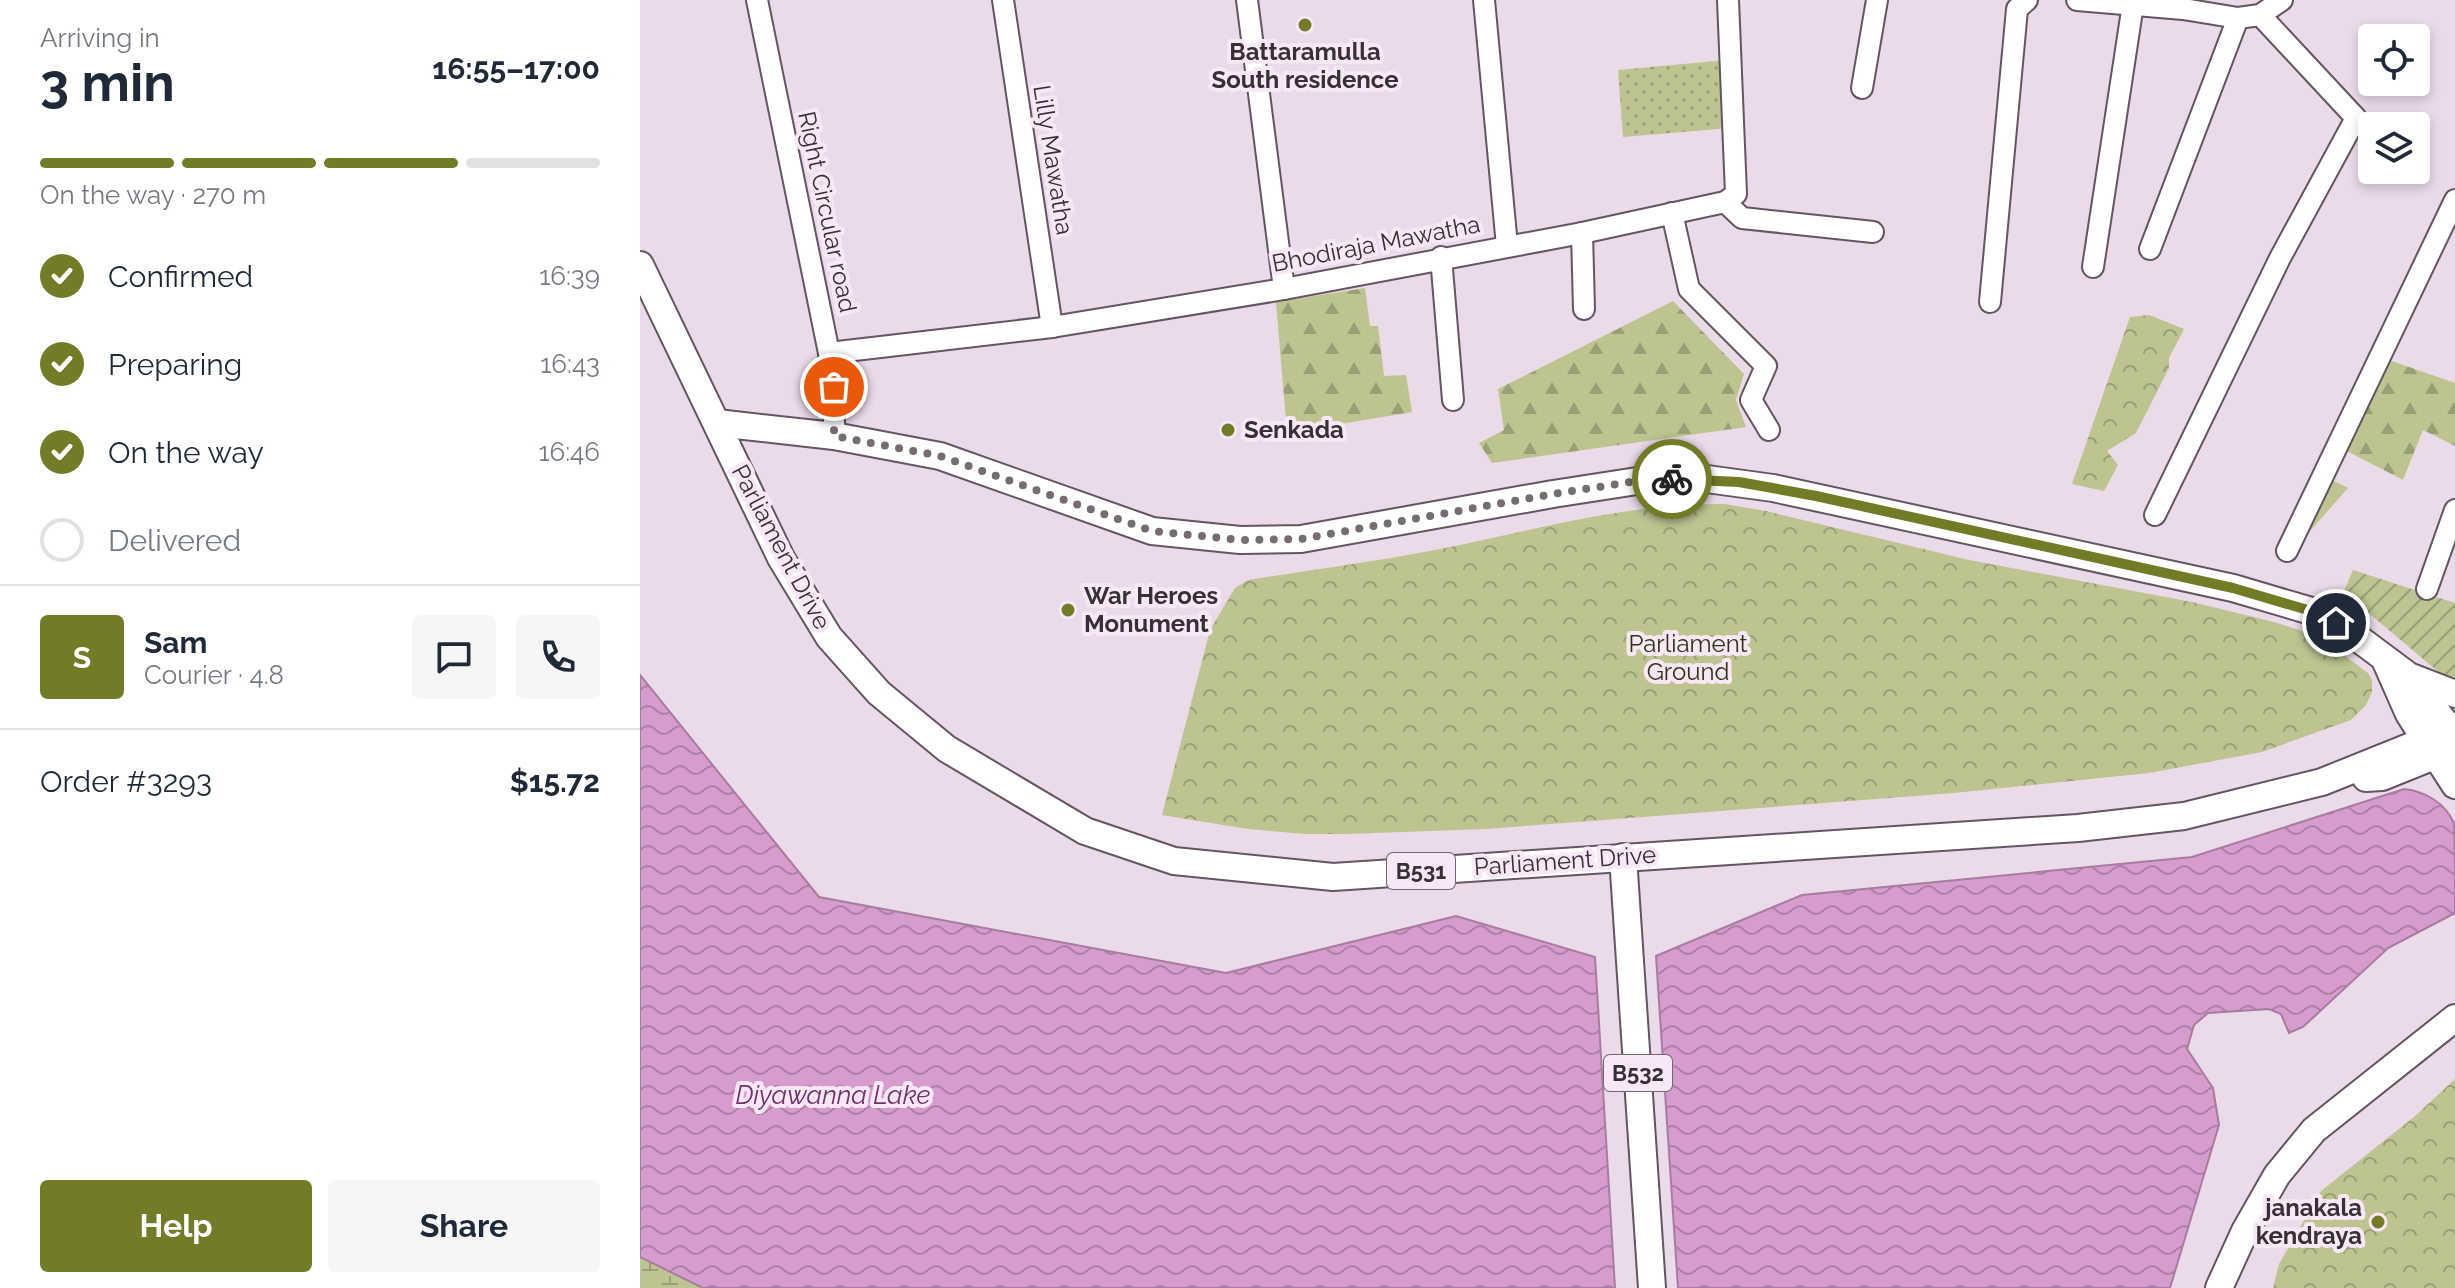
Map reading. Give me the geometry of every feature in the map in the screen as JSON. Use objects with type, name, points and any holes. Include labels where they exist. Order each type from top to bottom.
[{"type":"main road","name":"Parliament Drive","points":[[640,265],[781,558],[839,649],[879,693],[947,749],[1085,831],[1174,861],[1333,877],[2078,828],[2184,816],[2322,782],[2446,739]]},
{"type":"main road","points":[[717,423],[834,436],[940,456],[1152,531],[1240,540],[1301,539],[1650,479],[1739,482],[1816,496],[2258,595],[2318,613],[2410,677],[2455,694]]},
{"type":"main road","points":[[2385,659],[2409,714],[2446,739]]},
{"type":"main road","points":[[2410,677],[2446,739],[2455,787]]},
{"type":"main road","name":"Parliament Drive","points":[[2322,782],[2382,777],[2446,739]]},
{"type":"main road","name":"B531","points":[[2382,777],[2423,774],[2455,787]]},
{"type":"main road","name":"B532","points":[[1615,857],[1635,1288]]},
{"type":"main road","name":"B532","points":[[1615,857],[1652,1288]]},
{"type":"main road","points":[[2219,1288],[2245,1231],[2277,1175],[2314,1130],[2455,1018]]},
{"type":"main road","points":[[2234,1288],[2257,1231],[2292,1174],[2330,1139],[2455,1040]]},
{"type":"street","name":"Right Circular road","points":[[757,0],[829,353],[834,387],[834,436]]},
{"type":"street","name":"Lilly Mawatha","points":[[1003,0],[1052,327]]},
{"type":"street","points":[[1247,0],[1284,289]]},
{"type":"street","points":[[1484,0],[1507,246]]},
{"type":"street","points":[[1728,0],[1736,194],[1725,202],[1742,218],[1873,232]]},
{"type":"street","points":[[1862,88],[1877,0]]},
{"type":"street","points":[[1990,302],[2017,9],[2027,0]]},
{"type":"street","points":[[2077,0],[2238,18],[2260,15],[2282,0]]},
{"type":"street","points":[[2093,267],[2133,4]]},
{"type":"street","points":[[2155,515],[2280,258],[2356,118],[2260,15]]},
{"type":"street","points":[[2150,249],[2238,18]]},
{"type":"street","points":[[2287,551],[2455,200]]},
{"type":"street","name":"Bhodiraja Mawatha","points":[[829,353],[1052,327],[1284,289],[1441,257],[1582,233],[1725,202]]},
{"type":"street","points":[[1672,213],[1689,289],[1766,366],[1751,400],[1769,430]]},
{"type":"street","points":[[1582,233],[1584,309]]},
{"type":"street","points":[[1441,257],[1453,400]]},
{"type":"street","points":[[2427,589],[2455,510]]},
{"type":"green space","points":[[1727,60],[1730,128],[1623,137],[1618,70]]},
{"type":"green space","points":[[1365,288],[1370,326],[1378,326],[1384,376],[1406,375],[1412,412],[1287,433],[1276,302]]},
{"type":"green space","points":[[1673,301],[1744,374],[1736,400],[1746,427],[1492,463],[1479,443],[1504,430],[1498,389]]},
{"type":"green space","points":[[2149,315],[2184,329],[2169,358],[2169,368],[2136,433],[2107,451],[2118,465],[2104,491],[2072,484],[2130,317]]},
{"type":"green space","points":[[2389,360],[2455,383],[2455,446],[2423,430],[2403,480],[2343,449]]},
{"type":"green space","points":[[2332,480],[2348,488],[2303,539]]},
{"type":"green space","name":"Parliament Ground","points":[[1725,504],[1969,560],[2192,602],[2274,622],[2305,632],[2333,647],[2368,673],[2372,680],[2372,692],[2366,705],[2351,720],[2262,752],[2149,773],[1954,793],[1486,829],[1346,834],[1248,829],[1162,815],[1210,630],[1235,588],[1248,580],[1412,554],[1615,513]]},
{"type":"green space","points":[[2353,570],[2455,603],[2455,678],[2441,674],[2359,605],[2341,598]]},
{"type":"green space","points":[[2455,1079],[2455,1288],[2273,1288],[2279,1264],[2321,1191],[2414,1117]]},
{"type":"green space","points":[[640,1257],[703,1288],[640,1288]]},
{"type":"water","name":"Diyawanna Lake","points":[[640,675],[819,897],[1226,973],[1456,916],[1595,957],[1615,1288],[703,1288],[640,1257]]},
{"type":"water","points":[[2404,789],[2434,799],[2454,823],[2455,913],[2388,948],[2303,1027],[2289,1033],[2281,1014],[2269,1009],[2208,1013],[2194,1025],[2187,1049],[2213,1088],[2219,1125],[2170,1288],[1678,1288],[1656,956],[1802,895],[2192,857]]},
{"type":"way so far","points":[[834,387],[834,436],[940,456],[1152,531],[1240,540],[1301,539],[1553,494],[1650,479],[1672,479]]},
{"type":"place","name":"Battaramulla South residence","points":[[1305,25]]},
{"type":"place","name":"Senkada","points":[[1228,430]]},
{"type":"place","name":"War Heroes Monument","points":[[1068,610]]},
{"type":"place","name":"janakala kendraya","points":[[2378,1222]]},
{"type":"route","points":[[1672,479],[1739,482],[1816,496],[2233,588],[2318,613],[2336,623]]}]
